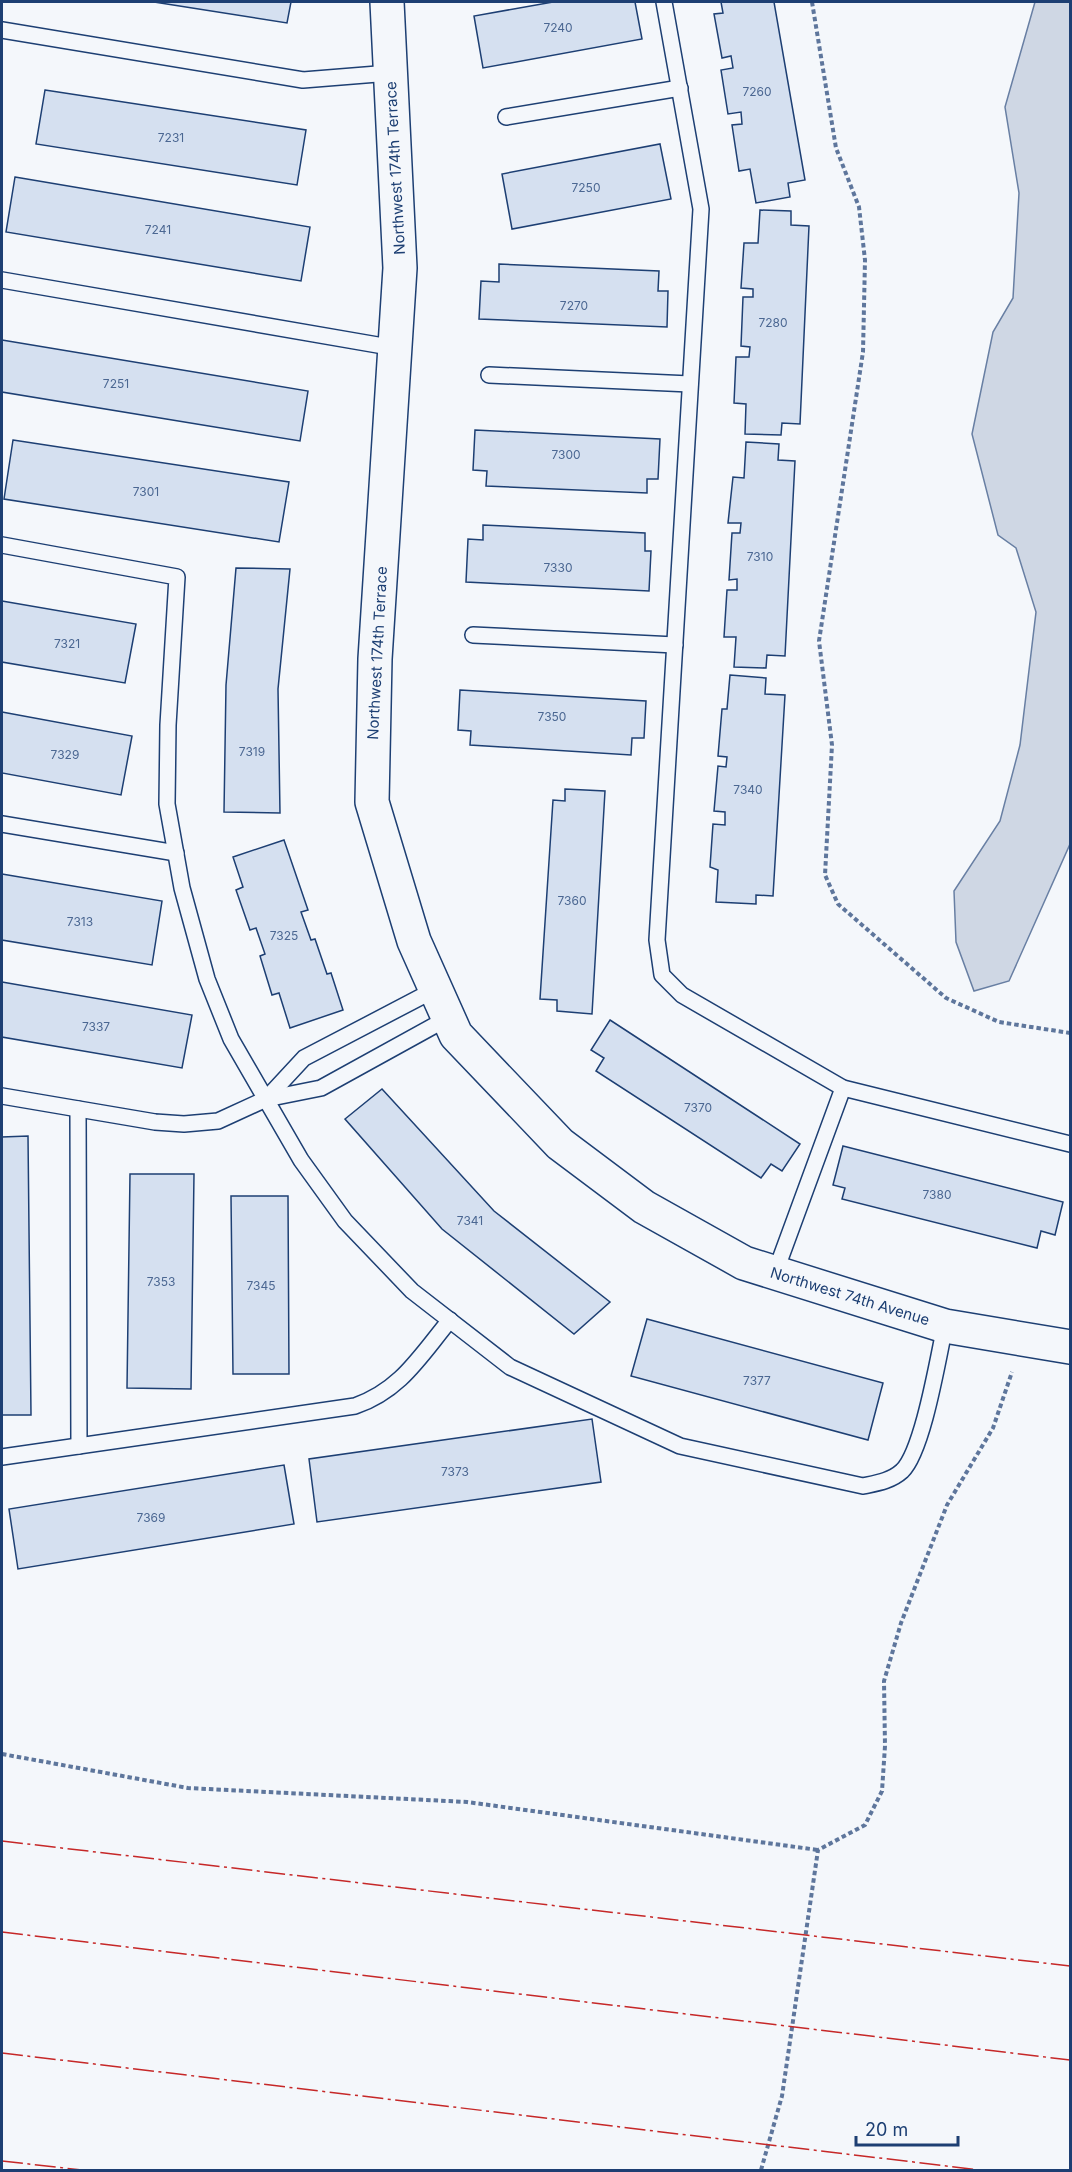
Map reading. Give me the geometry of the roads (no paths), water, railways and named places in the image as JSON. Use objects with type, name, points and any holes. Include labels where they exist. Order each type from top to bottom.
[{"type":"street","name":"Northwest 174th Terrace","points":[[387,2],[400,268],[375,659],[372,802],[414,941],[456,1035],[560,1144],[644,1207]]},
{"type":"street","name":"Northwest 74th Avenue","points":[[644,1207],[744,1263],[945,1326],[1071,1347]]},
{"type":"lane","points":[[664,2],[701,209],[657,940],[662,975],[682,995],[843,1088],[1071,1144]]},
{"type":"lane","points":[[2,30],[303,80],[390,73]]},
{"type":"lane","points":[[506,117],[680,88]]},
{"type":"lane","points":[[2,280],[394,348]]},
{"type":"lane","points":[[489,375],[690,384]]},
{"type":"lane","points":[[2,545],[177,578],[168,725],[167,804],[182,888],[207,979],[231,1039],[301,1160],[345,1221],[412,1291],[510,1367],[680,1446],[863,1486],[884,1482],[893,1477],[902,1471],[915,1453],[945,1326]]},
{"type":"lane","points":[[473,635],[675,645]]},
{"type":"lane","points":[[2,824],[176,853]]},
{"type":"lane","points":[[266,1099],[304,1058],[442,1004]]},
{"type":"lane","points":[[2,1096],[184,1124],[218,1121],[266,1099],[321,1088],[442,1004]]},
{"type":"lane","points":[[775,1273],[843,1088]]},
{"type":"lane","points":[[78,1109],[79,1446]]},
{"type":"lane","points":[[2,1457],[355,1406],[376,1398],[395,1385],[450,1320]]}]
